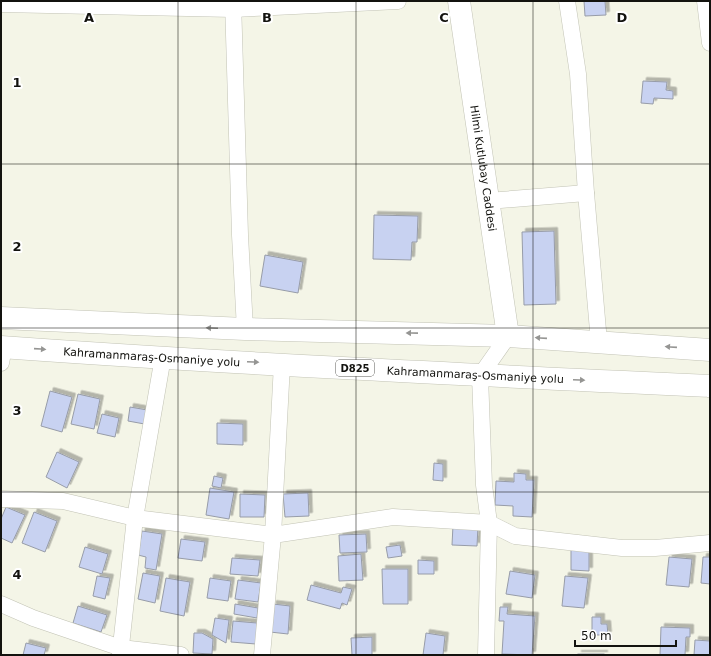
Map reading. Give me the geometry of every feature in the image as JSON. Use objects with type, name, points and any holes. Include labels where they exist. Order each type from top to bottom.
[{"type":"main road","name":"Hilmi Kutlubay Caddesi","points":[[458,1],[508,336]]},
{"type":"main road","points":[[1,318],[245,329],[508,336],[710,350]]},
{"type":"main road","name":"Kahramanmaraş-Osmaniye yolu","points":[[2,352],[163,357],[480,376],[710,386]]},
{"type":"street","points":[[1,4],[233,5],[398,1]]},
{"type":"street","points":[[567,1],[578,74],[586,193],[599,342]]},
{"type":"street","points":[[705,1],[710,43]]},
{"type":"street","points":[[233,5],[240,235],[245,329]]},
{"type":"street","points":[[488,201],[586,193]]},
{"type":"street","points":[[486,655],[488,523],[484,485],[480,376],[508,336]]},
{"type":"street","points":[[120,651],[135,518],[163,357]]},
{"type":"street","points":[[262,655],[273,535],[282,364]]},
{"type":"street","points":[[1,499],[63,501],[135,518],[273,535],[393,517],[488,523],[515,536],[622,548],[655,548],[710,543]]},
{"type":"street","points":[[1,604],[33,618],[120,651],[182,655]]},
{"type":"building","points":[[584,1],[605,1],[606,15],[585,16]]},
{"type":"building","points":[[643,81],[667,82],[666,90],[673,91],[673,99],[654,98],[653,104],[641,103]]},
{"type":"building","points":[[374,215],[418,216],[417,242],[412,242],[411,260],[373,259]]},
{"type":"building","points":[[554,231],[556,304],[524,305],[522,232]]},
{"type":"building","points":[[265,255],[303,262],[298,293],[260,286]]},
{"type":"building","points":[[50,391],[72,397],[62,432],[41,426]]},
{"type":"building","points":[[78,394],[100,399],[94,429],[71,424]]},
{"type":"building","points":[[130,407],[153,411],[150,425],[128,421]]},
{"type":"building","points":[[102,414],[119,418],[115,437],[97,433]]},
{"type":"building","points":[[217,423],[243,424],[243,445],[217,444]]},
{"type":"building","points":[[57,452],[79,462],[67,488],[46,477]]},
{"type":"building","points":[[434,463],[443,464],[443,481],[433,480]]},
{"type":"building","points":[[514,473],[526,474],[526,480],[534,480],[532,517],[513,516],[513,506],[495,505],[496,481],[514,482]]},
{"type":"building","points":[[214,476],[223,478],[221,488],[212,486]]},
{"type":"building","points":[[210,488],[234,492],[229,519],[206,515]]},
{"type":"building","points":[[308,493],[309,516],[285,517],[283,494]]},
{"type":"building","points":[[240,494],[265,495],[264,517],[240,517]]},
{"type":"building","points":[[6,507],[25,515],[12,543],[1,538],[1,519]]},
{"type":"building","points":[[34,512],[57,521],[45,552],[22,543]]},
{"type":"building","points":[[453,525],[478,526],[477,546],[452,545]]},
{"type":"building","points":[[142,531],[162,534],[156,570],[145,568],[146,557],[138,555]]},
{"type":"building","points":[[366,534],[367,552],[340,553],[339,535]]},
{"type":"building","points":[[181,539],[205,542],[202,561],[178,558]]},
{"type":"building","points":[[400,545],[402,556],[388,558],[386,547]]},
{"type":"building","points":[[85,547],[108,554],[102,574],[79,567]]},
{"type":"building","points":[[571,549],[589,549],[589,571],[571,570]]},
{"type":"building","points":[[361,554],[363,580],[339,581],[338,556]]},
{"type":"building","points":[[669,557],[692,559],[689,587],[666,585]]},
{"type":"building","points":[[703,557],[710,557],[710,584],[701,583]]},
{"type":"building","points":[[232,558],[260,560],[258,576],[230,574]]},
{"type":"building","points":[[418,560],[434,561],[434,574],[418,574]]},
{"type":"building","points":[[382,569],[408,569],[408,604],[383,604]]},
{"type":"building","points":[[510,571],[535,575],[532,598],[506,594]]},
{"type":"building","points":[[143,573],[160,576],[155,603],[138,599]]},
{"type":"building","points":[[97,576],[110,578],[105,599],[93,596]]},
{"type":"building","points":[[565,576],[588,578],[584,608],[562,606]]},
{"type":"building","points":[[166,578],[190,582],[184,616],[160,611]]},
{"type":"building","points":[[210,578],[231,581],[228,601],[207,598]]},
{"type":"building","points":[[238,580],[261,583],[258,602],[235,599]]},
{"type":"building","points":[[311,585],[341,593],[343,587],[352,589],[347,605],[342,603],[340,609],[307,600]]},
{"type":"building","points":[[235,604],[258,608],[257,618],[234,614]]},
{"type":"building","points":[[273,604],[290,606],[288,634],[270,632]]},
{"type":"building","points":[[78,606],[107,615],[101,632],[73,623]]},
{"type":"building","points":[[500,607],[508,607],[507,614],[535,616],[532,655],[502,654],[504,621],[499,621]]},
{"type":"building","points":[[592,617],[601,617],[601,624],[607,624],[608,635],[592,635]]},
{"type":"building","points":[[215,618],[229,620],[226,643],[212,635]]},
{"type":"building","points":[[233,621],[257,623],[256,644],[231,642]]},
{"type":"building","points":[[661,627],[690,628],[690,637],[686,637],[685,655],[660,655]]},
{"type":"building","points":[[194,633],[202,633],[213,639],[212,654],[193,653]]},
{"type":"building","points":[[426,633],[445,636],[443,655],[423,655]]},
{"type":"building","points":[[372,637],[372,655],[352,655],[351,638]]},
{"type":"building","points":[[695,640],[710,641],[710,655],[694,655]]},
{"type":"building","points":[[26,643],[46,648],[44,655],[23,655]]},
{"type":"building","points":[[604,654],[604,655],[578,655]]}]
